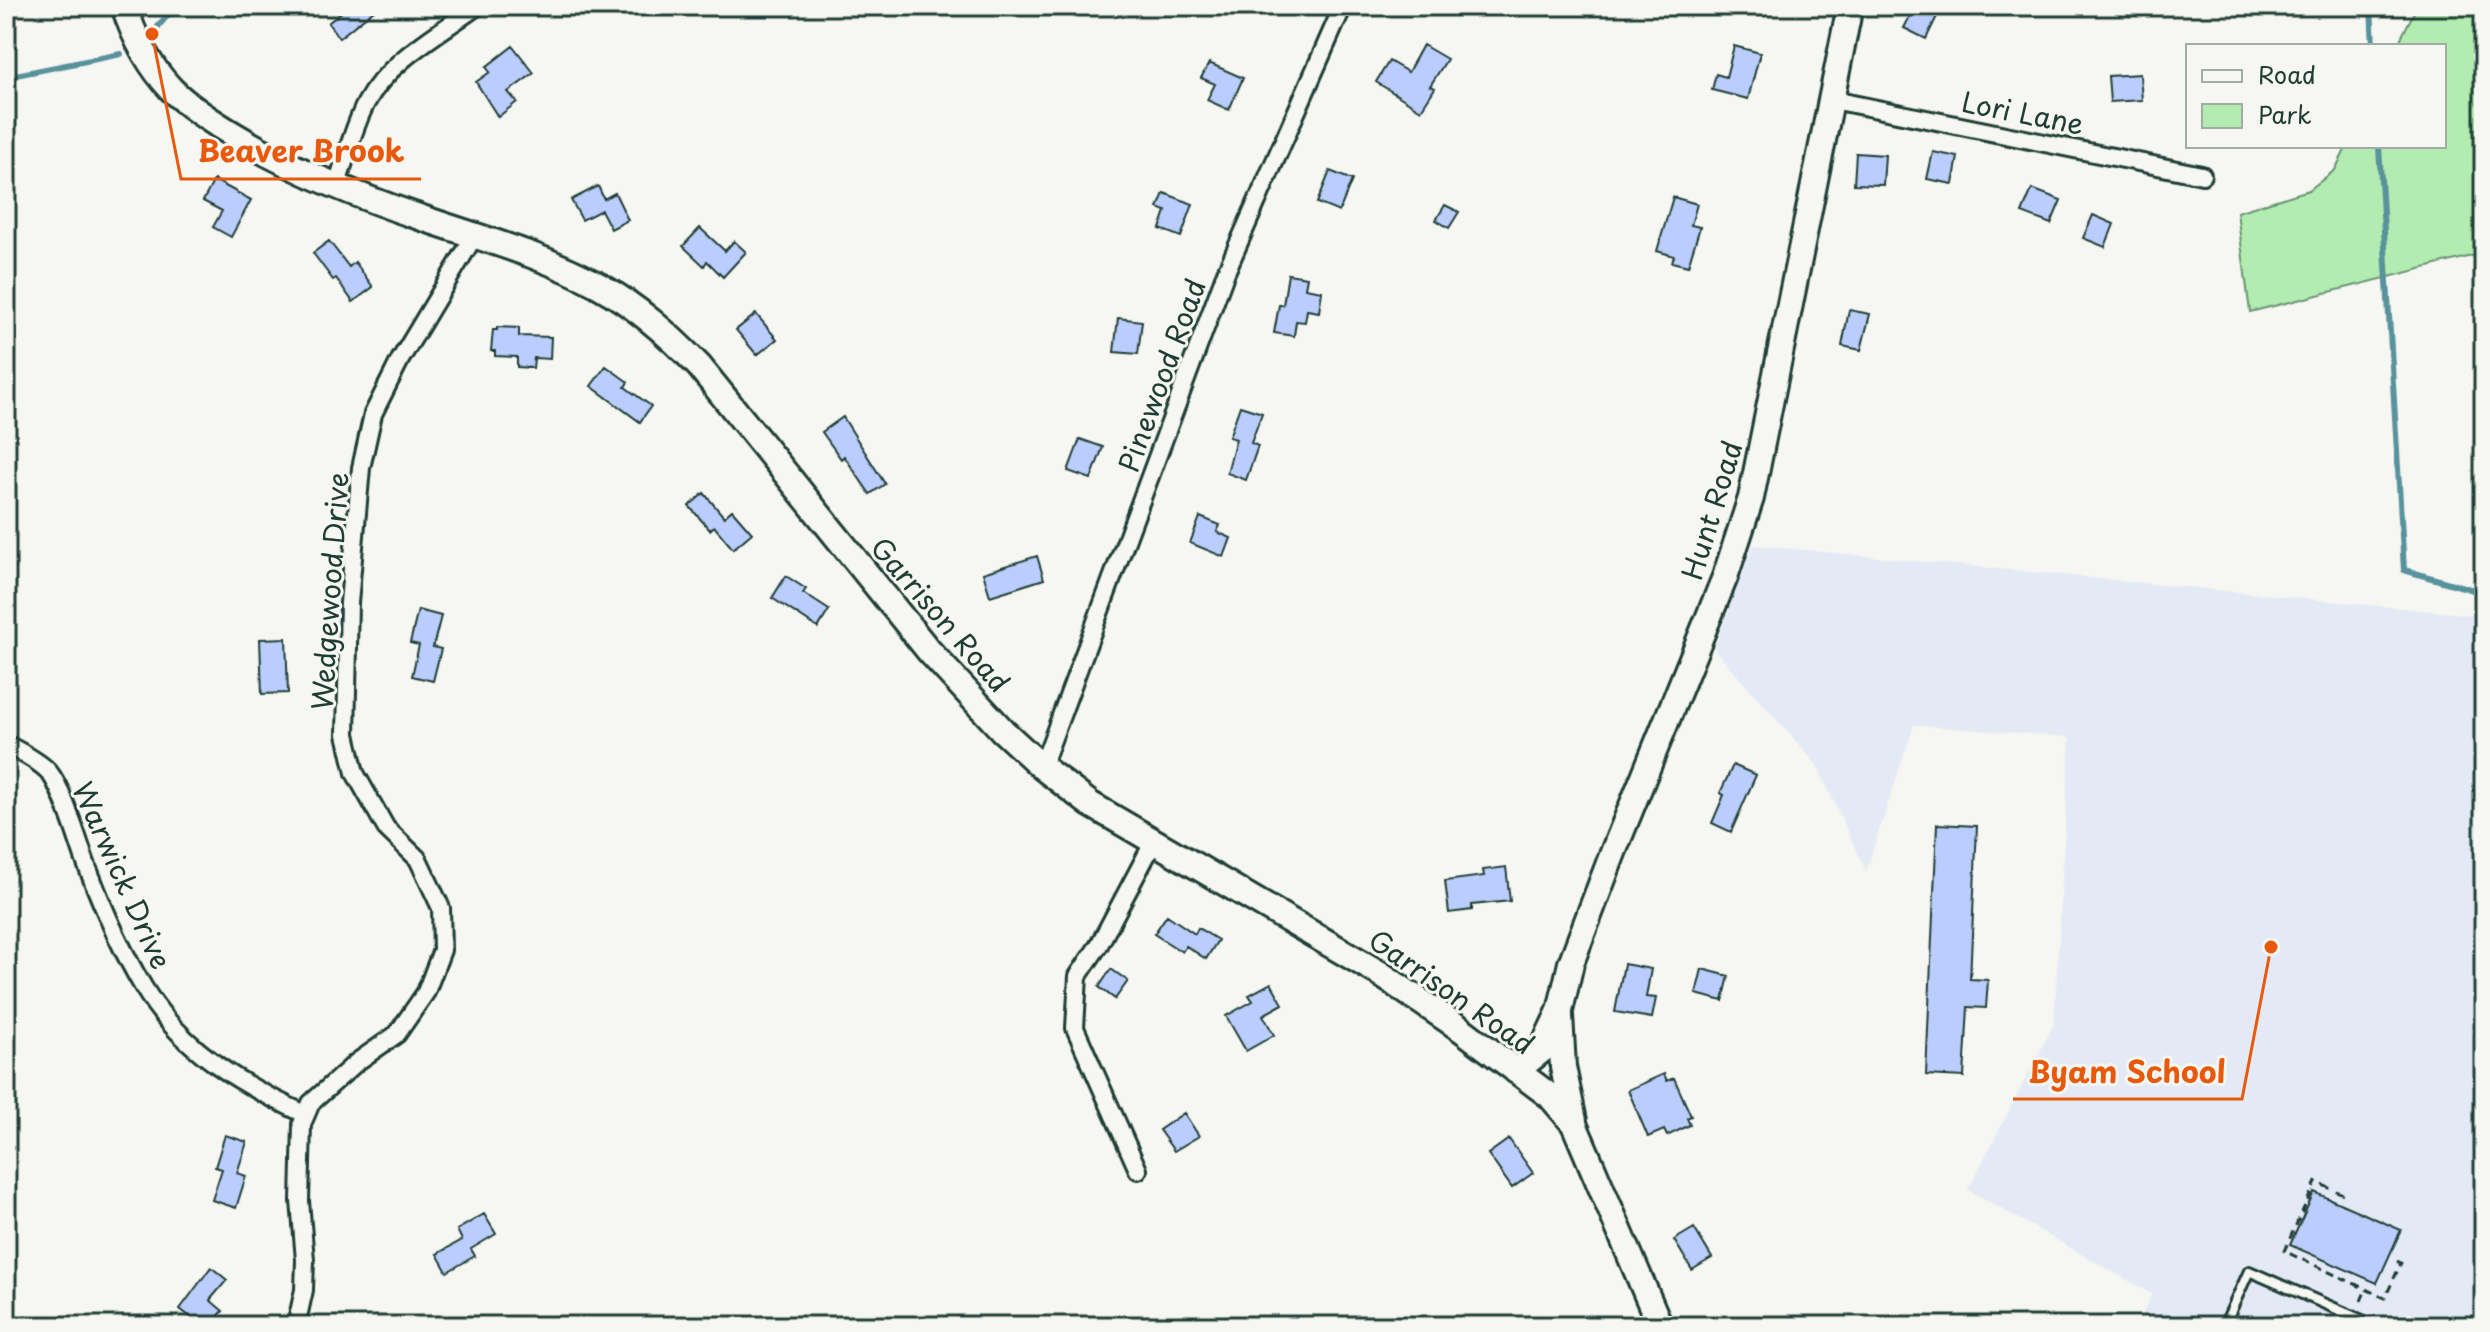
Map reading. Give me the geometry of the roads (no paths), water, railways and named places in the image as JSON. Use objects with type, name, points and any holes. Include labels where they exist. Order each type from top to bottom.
[{"type":"street","name":"Garrison Road","points":[[124,6],[132,29],[153,66],[184,100],[264,153],[394,208],[521,251],[600,286],[634,307],[668,334],[699,366],[929,651],[1003,731],[1042,767],[1090,804],[1379,973],[1550,1096],[1574,1124],[1660,1326]]},
{"type":"street","points":[[337,184],[366,102],[400,64],[477,6]]},
{"type":"street","name":"Pinewood Road","points":[[1042,767],[1226,272],[1343,6]]},
{"type":"street","name":"Hunt Road","points":[[1516,1071],[1541,1051],[1560,1011],[1571,963],[1725,577],[1751,498],[1850,6]]},
{"type":"street","name":"Lori Lane","points":[[1833,100],[2202,175]]},
{"type":"street","name":"Wedgewood Drive","points":[[305,1114],[311,1103],[357,1062],[397,1034],[426,992],[442,950],[441,908],[418,859],[386,828],[355,773],[346,734],[349,603],[361,468],[373,414],[400,360],[475,235]]},
{"type":"street","name":"Warwick Drive","points":[[6,744],[49,771],[110,923],[145,990],[185,1040],[217,1066],[265,1095],[305,1114]]},
{"type":"street","points":[[1138,1170],[1075,1028],[1078,976],[1099,945],[1154,841]]},
{"type":"street","name":"Hunt Road","points":[[1560,1011],[1563,1067],[1574,1124]]},
{"type":"street","points":[[296,1326],[304,1290],[300,1201],[302,1124],[305,1114]]},
{"type":"lane","points":[[2224,1326],[2249,1271],[2376,1326]]},
{"type":"waterway","points":[[152,34],[175,6]]},
{"type":"waterway","points":[[2371,6],[2373,44]]},
{"type":"waterway","points":[[6,77],[121,54]]},
{"type":"waterway","points":[[2379,148],[2404,570],[2484,593]]},
{"type":"place","name":"Beaver Brook","points":[[152,34]]},
{"type":"place","name":"Byam School","points":[[2271,947]]}]
